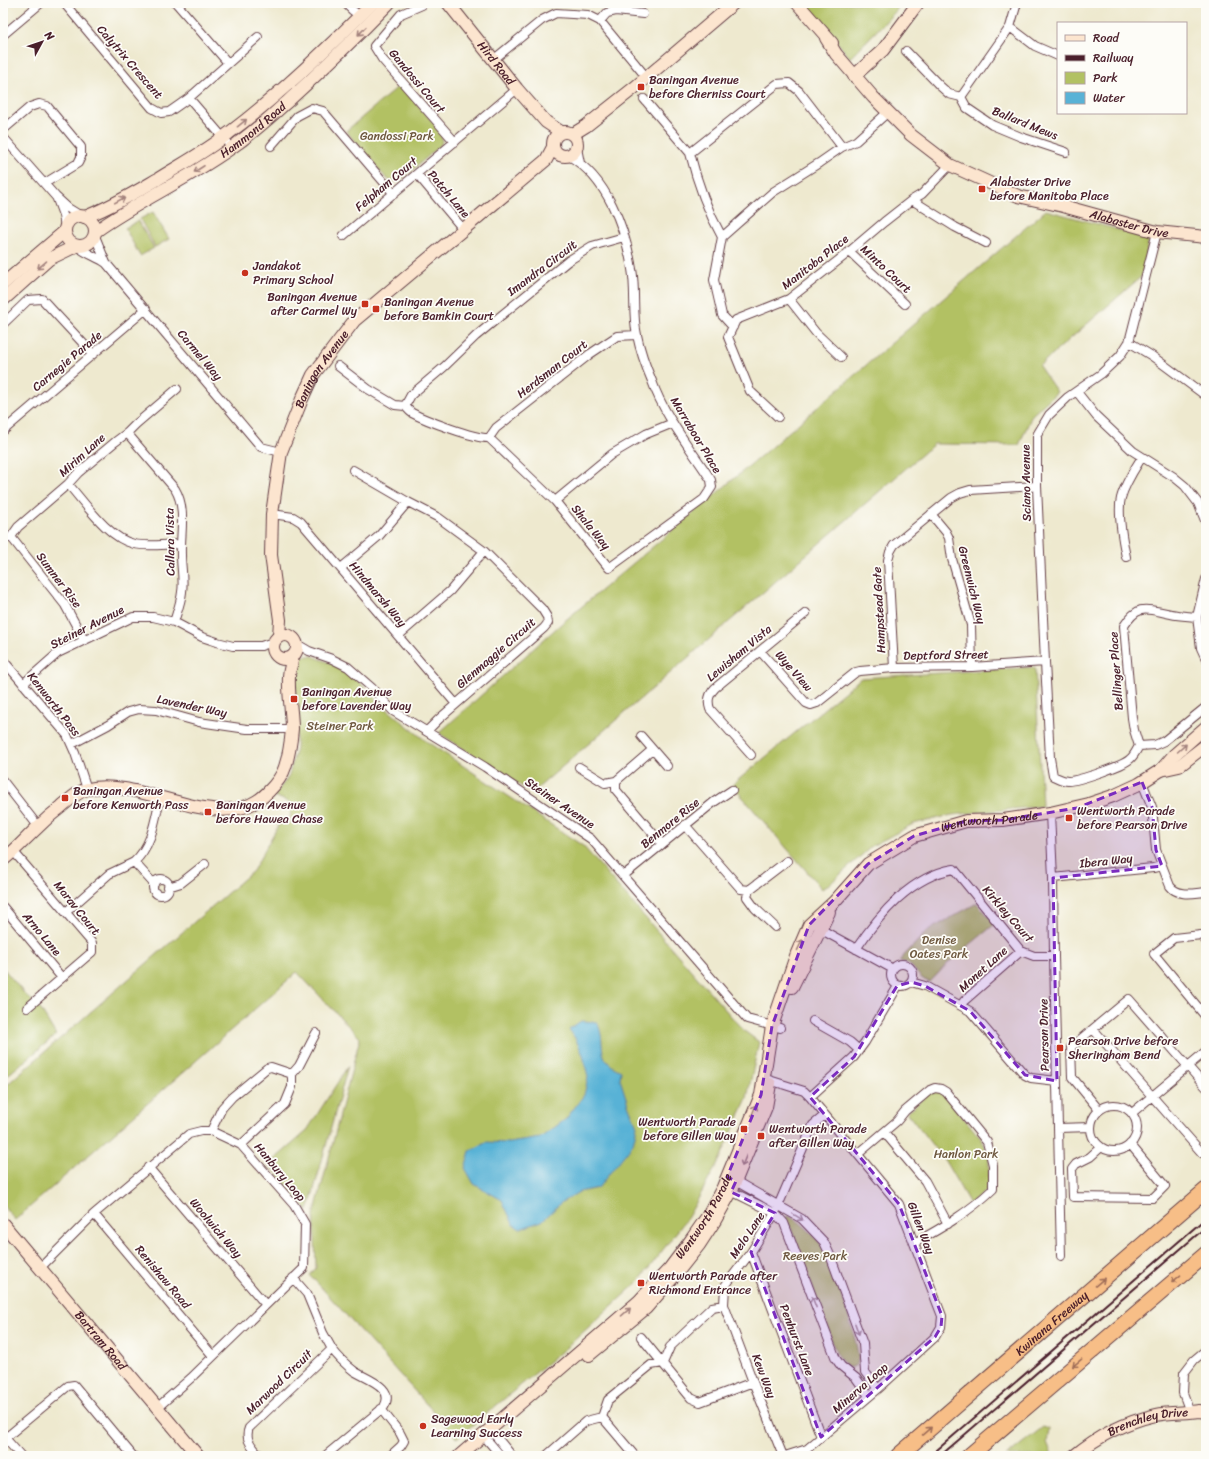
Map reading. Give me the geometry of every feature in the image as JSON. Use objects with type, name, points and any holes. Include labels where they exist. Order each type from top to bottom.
[{"type":"highway","name":"Kwinana Freeway","points":[[898,1456],[1206,1190]]},
{"type":"highway","points":[[969,1456],[1206,1254]]},
{"type":"street","points":[[3,35],[41,3]]},
{"type":"street","name":"Calytrix Crescent","points":[[64,3],[152,108],[161,113],[170,112],[189,98],[258,37]]},
{"type":"street","points":[[176,3],[228,63]]},
{"type":"street","points":[[346,3],[360,16]]},
{"type":"street","name":"Hammond Road","points":[[83,216],[102,210],[131,194],[198,155],[223,138],[280,91],[373,3]]},
{"type":"street","name":"Hammond Road","points":[[95,233],[111,219],[194,172],[231,148],[259,127],[349,45],[389,3]]},
{"type":"street","name":"Hird Road","points":[[448,3],[517,89],[566,144]]},
{"type":"street","name":"Baningan Avenue","points":[[275,645],[280,620],[271,555],[272,514],[281,452],[313,375],[353,323],[586,126],[647,78],[734,3]]},
{"type":"street","name":"Alabaster Drive","points":[[796,3],[854,72],[877,94],[888,112],[911,135],[950,165],[1018,196],[1063,206],[1158,232],[1206,237]]},
{"type":"street","points":[[854,72],[883,50],[918,3]]},
{"type":"street","points":[[961,97],[1010,27],[1017,3]]},
{"type":"street","name":"Gandossi Court","points":[[422,5],[401,14],[374,46],[382,59],[455,142]]},
{"type":"street","points":[[600,21],[608,13],[616,11],[643,14]]},
{"type":"street","points":[[493,60],[542,20],[556,13],[588,15],[600,21],[647,78]]},
{"type":"street","points":[[1010,27],[1034,46],[1057,56]]},
{"type":"street","name":"Ballard Mews","points":[[906,51],[949,94],[961,97],[967,108],[992,125],[1021,137],[1066,152]]},
{"type":"street","points":[[690,153],[777,84],[783,83],[789,83],[799,91],[842,147]]},
{"type":"street","name":"Felpham Court","points":[[343,236],[517,89]]},
{"type":"street","points":[[189,98],[231,148]]},
{"type":"street","points":[[644,99],[690,153],[696,179],[712,219],[722,237]]},
{"type":"street","points":[[3,130],[30,107],[39,104],[47,106],[81,147],[81,157],[78,163],[45,183]]},
{"type":"street","points":[[271,146],[297,116],[312,108],[323,111],[394,194]]},
{"type":"street","points":[[778,417],[750,391],[728,337],[733,328],[722,315],[714,280],[722,237],[773,192],[842,147],[856,141],[888,112]]},
{"type":"street","points":[[3,137],[56,197],[68,208],[93,222],[95,233],[88,245],[77,246],[49,259],[3,300]]},
{"type":"street","name":"Marraboor Place","points":[[566,144],[580,163],[594,178],[616,211],[632,269],[637,334],[652,383],[672,423],[711,480],[712,487],[704,499],[609,568]]},
{"type":"street","name":"Manitoba Place","points":[[733,328],[736,320],[789,299],[912,200],[922,194],[950,165]]},
{"type":"street","name":"Patch Lane","points":[[417,174],[463,229]]},
{"type":"street","points":[[56,197],[63,215],[68,241],[77,246]]},
{"type":"street","points":[[912,200],[955,227],[986,243]]},
{"type":"street","points":[[3,284],[65,229],[67,223],[73,218],[83,216]]},
{"type":"street","name":"Sciano Avenue","points":[[1139,746],[1128,761],[1109,769],[1071,781],[1053,776],[1050,758],[1045,662],[1037,486],[1037,435],[1049,415],[1068,397],[1101,374],[1120,356],[1129,342],[1158,232]]},
{"type":"street","name":"Carmel Way","points":[[95,233],[106,263]]},
{"type":"street","name":"Imandra Circuit","points":[[405,406],[411,395],[444,367],[476,336],[568,261],[592,246],[624,237]]},
{"type":"street","name":"Carmel Way","points":[[77,246],[87,254],[95,256],[106,263],[261,447],[281,452]]},
{"type":"street","name":"Minto Court","points":[[849,251],[905,304]]},
{"type":"street","points":[[3,324],[28,300],[42,299],[93,354]]},
{"type":"street","points":[[789,299],[816,333],[841,357]]},
{"type":"street","name":"Carnegie Parade","points":[[3,431],[146,309]]},
{"type":"street","name":"Herdsman Court","points":[[489,438],[496,428],[590,354],[617,336],[637,334]]},
{"type":"street","points":[[1129,342],[1152,356],[1206,396]]},
{"type":"street","points":[[338,366],[368,389],[395,406],[405,406],[411,412],[446,426],[482,438],[489,438],[555,501],[612,454],[646,434],[672,423]]},
{"type":"street","name":"Mirim Lane","points":[[7,538],[68,484],[78,473],[127,433],[177,389]]},
{"type":"street","points":[[1077,392],[1096,416],[1133,451],[1174,477],[1185,486],[1203,507],[1206,523]]},
{"type":"street","name":"Callara Vista","points":[[127,433],[175,489],[180,497],[182,510],[180,544],[182,590],[179,607],[174,622]]},
{"type":"street","points":[[1126,557],[1121,528],[1120,500],[1129,477],[1142,457]]},
{"type":"street","name":"Glenmaggie Circuit","points":[[353,470],[439,518],[484,552],[542,608],[547,617],[548,623],[544,628],[427,731]]},
{"type":"street","points":[[68,484],[106,527],[114,535],[124,541],[135,544],[180,544]]},
{"type":"street","name":"Hampstead Gate","points":[[894,668],[888,560],[894,545],[960,492],[970,490],[1037,486]]},
{"type":"street","name":"Shala Way","points":[[555,501],[609,568]]},
{"type":"street","points":[[341,568],[379,536],[408,502]]},
{"type":"street","name":"Hindmarsh Way","points":[[272,514],[293,517],[301,522],[456,704]]},
{"type":"street","name":"Greenwich Way","points":[[932,514],[949,538],[952,559],[971,625],[972,667]]},
{"type":"street","name":"Sumner Rise","points":[[7,538],[65,605],[84,640]]},
{"type":"street","points":[[398,636],[450,591],[484,552]]},
{"type":"street","points":[[1206,579],[1197,617],[1201,648],[1206,659]]},
{"type":"street","name":"Bellinger Place","points":[[1139,746],[1132,718],[1124,626],[1130,616],[1138,611],[1146,609],[1197,617]]},
{"type":"street","name":"Lewisham Vista","points":[[751,755],[710,709],[708,701],[710,694],[715,688],[760,650],[806,613]]},
{"type":"street","name":"Steiner Avenue","points":[[24,684],[58,653],[133,617],[153,617],[174,622],[202,637],[233,646],[275,645]]},
{"type":"street","points":[[3,860],[14,852],[38,826],[72,797],[87,789],[111,787],[139,792],[160,798],[227,810],[256,802],[263,797],[281,776],[287,759],[292,729],[289,677],[295,651],[291,637],[275,645]]},
{"type":"street","points":[[275,645],[287,660],[295,651]]},
{"type":"street","points":[[275,645],[289,677]]},
{"type":"street","name":"Wye View","points":[[760,650],[806,703],[811,705]]},
{"type":"street","name":"Steiner Avenue","points":[[295,651],[309,651],[332,659],[348,667],[372,688],[393,711],[485,767],[591,839],[747,1019],[776,1027]]},
{"type":"street","name":"Kenworth Pass","points":[[3,660],[67,735],[72,744],[87,789]]},
{"type":"street","name":"Deptford Street","points":[[811,705],[817,703],[856,672],[894,668],[972,667],[1045,662]]},
{"type":"street","points":[[1139,746],[1155,745],[1164,741],[1206,707]]},
{"type":"street","name":"Lavender Way","points":[[72,744],[108,725],[128,712],[138,709],[156,710],[199,722],[247,729],[292,729]]},
{"type":"street","name":"Wentworth Parade","points":[[468,1456],[489,1435],[639,1301],[670,1268],[729,1184],[767,1079],[776,1027],[796,953],[809,925],[834,902],[868,864],[914,836],[966,821],[1003,820],[1050,813],[1077,808],[1100,801],[1142,782],[1161,770],[1174,755],[1206,727]]},
{"type":"street","points":[[641,736],[667,766]]},
{"type":"street","name":"Wentworth Parade","points":[[1161,770],[1179,766],[1206,745]]},
{"type":"street","points":[[579,767],[605,783],[616,781],[652,750]]},
{"type":"street","points":[[3,781],[38,826]]},
{"type":"street","points":[[616,781],[616,790],[662,844]]},
{"type":"street","points":[[1142,782],[1152,807],[1156,850],[1170,886],[1173,890],[1184,894],[1206,892]]},
{"type":"street","name":"Benmore Rise","points":[[623,876],[714,802],[732,790]]},
{"type":"street","points":[[66,912],[110,874],[134,862],[139,857],[147,844],[160,798]]},
{"type":"street","name":"Pearson Drive","points":[[1050,813],[1053,878],[1061,1256]]},
{"type":"street","points":[[685,825],[741,889],[749,890]]},
{"type":"street","name":"Marav Court","points":[[14,852],[92,943],[92,952],[27,1008]]},
{"type":"street","points":[[775,927],[755,908],[747,897],[749,890],[787,861]]},
{"type":"street","points":[[134,862],[154,884],[154,890],[159,894],[165,893],[168,890],[166,882],[162,879],[157,880],[154,884]]},
{"type":"street","points":[[168,886],[181,883],[205,864]]},
{"type":"street","name":"Ibera Way","points":[[1053,878],[1162,866]]},
{"type":"street","name":"Kirkley Court","points":[[856,949],[889,906],[910,889],[940,872],[954,870],[1021,951],[1034,956],[1054,956]]},
{"type":"street","name":"Wentworth Parade","points":[[776,1027],[784,1005],[834,902]]},
{"type":"street","name":"Arno Lane","points":[[3,906],[62,978]]},
{"type":"street","points":[[820,929],[892,969]]},
{"type":"street","points":[[1206,941],[1201,935],[1174,938],[1154,954],[1206,1017]]},
{"type":"street","name":"Monet Lane","points":[[962,1006],[964,1001],[1021,951]]},
{"type":"street","points":[[899,965],[910,968],[913,975],[910,982],[904,986],[894,984],[891,977],[892,969],[899,965]]},
{"type":"street","points":[[910,982],[925,986],[970,1011],[1025,1075],[1031,1078],[1057,1081]]},
{"type":"street","points":[[810,1097],[854,1057],[865,1042],[898,986]]},
{"type":"street","points":[[1099,1110],[1072,1077],[1071,1047],[1129,999],[1206,1088]]},
{"type":"street","points":[[813,1021],[850,1042],[859,1050]]},
{"type":"street","points":[[1093,1029],[1202,1153],[1206,1150]]},
{"type":"street","points":[[241,1144],[285,1104],[292,1087],[292,1074],[300,1066],[316,1033]]},
{"type":"street","points":[[1132,1113],[1206,1051]]},
{"type":"street","points":[[40,1268],[94,1214],[189,1134],[201,1131],[211,1131],[222,1108],[232,1097],[267,1068],[271,1066],[292,1074]]},
{"type":"street","name":"Gillen Way","points":[[767,1079],[804,1091],[825,1114],[899,1204],[942,1316],[941,1327]]},
{"type":"street","points":[[858,1154],[884,1132],[916,1100],[935,1088],[946,1092],[987,1142],[993,1165],[993,1190],[948,1224],[914,1244]]},
{"type":"street","points":[[1113,1104],[1120,1105],[1132,1113],[1135,1119],[1136,1132],[1130,1144],[1124,1148],[1108,1150],[1101,1147],[1095,1141],[1091,1127],[1092,1120],[1099,1110],[1113,1104]]},
{"type":"street","name":"Melo Lane","points":[[724,1305],[725,1286],[751,1252],[777,1210],[813,1125],[825,1114]]},
{"type":"street","points":[[1058,1128],[1091,1127]]},
{"type":"street","name":"Hanbury Loop","points":[[158,1407],[191,1378],[304,1268],[304,1224],[294,1205],[241,1144],[211,1131]]},
{"type":"street","points":[[884,1132],[925,1181],[948,1224]]},
{"type":"street","points":[[1101,1147],[1090,1157],[1076,1164],[1072,1169],[1073,1197],[1152,1198],[1165,1186],[1130,1144]]},
{"type":"street","name":"Woolwich Way","points":[[148,1167],[266,1305]]},
{"type":"street","points":[[729,1184],[777,1210],[802,1219],[824,1242],[863,1344],[863,1366],[865,1372],[878,1389]]},
{"type":"street","points":[[777,1210],[784,1223],[836,1359],[850,1374],[856,1378],[869,1396]]},
{"type":"street","name":"Renishaw Road","points":[[94,1214],[213,1356]]},
{"type":"street","name":"Bartram Road","points":[[3,1224],[198,1456]]},
{"type":"street","name":"Penhurst Lane","points":[[751,1252],[821,1437]]},
{"type":"street","points":[[293,1278],[307,1294],[323,1333],[332,1348],[347,1365],[380,1386],[386,1395],[386,1404],[381,1410],[325,1456]]},
{"type":"street","points":[[663,1363],[670,1348],[712,1307],[724,1305]]},
{"type":"street","name":"Kew Way","points":[[724,1305],[753,1382],[784,1456]]},
{"type":"street","name":"Minerva Loop","points":[[784,1456],[807,1448],[821,1437],[878,1389],[935,1337],[941,1327]]},
{"type":"street","points":[[641,1337],[691,1398],[700,1402],[753,1382]]},
{"type":"street","name":"Marwood Circuit","points":[[260,1456],[249,1442],[247,1436],[249,1428],[332,1348]]},
{"type":"street","points":[[1190,1412],[1183,1393],[1184,1373],[1194,1360],[1206,1350]]},
{"type":"street","points":[[602,1417],[608,1400],[651,1365],[663,1363]]},
{"type":"street","points":[[850,1374],[863,1366]]},
{"type":"street","points":[[21,1456],[4,1439],[68,1386],[74,1385],[132,1456]]},
{"type":"street","points":[[381,1410],[404,1440],[401,1446],[390,1456]]},
{"type":"street","name":"Brenchley Drive","points":[[1074,1456],[1105,1434],[1129,1423],[1157,1415],[1206,1412]]},
{"type":"street","points":[[546,1456],[586,1421],[602,1417]]},
{"type":"street","points":[[602,1417],[636,1456]]},
{"type":"street","points":[[489,1435],[501,1456]]},
{"type":"street","points":[[489,1435],[512,1456]]},
{"type":"street","name":"Wentworth Parade","points":[[459,1456],[489,1435]]},
{"type":"highlighted area","points":[[1142,782],[1152,807],[1156,850],[1162,866],[1053,878],[1057,1081],[1025,1075],[970,1011],[925,986],[911,982],[897,986],[854,1057],[810,1097],[899,1204],[942,1316],[941,1327],[935,1337],[821,1437],[751,1252],[775,1213],[731,1192],[736,1181],[727,1177],[761,1095],[772,1026],[809,925],[868,864],[914,836],[966,821],[1003,820],[1077,808]]},
{"type":"green space","points":[[805,3],[900,3],[896,11],[850,58]]},
{"type":"green space","name":"Gandossi Park","points":[[400,85],[438,128],[442,140],[441,145],[401,180],[395,182],[386,178],[346,131]]},
{"type":"green space","points":[[1046,210],[1149,238],[1142,276],[1039,366],[1057,392],[1032,415],[1019,445],[934,444],[532,793],[439,733],[561,624],[762,455]]},
{"type":"green space","points":[[153,212],[169,239],[155,247],[140,219]]},
{"type":"green space","points":[[138,221],[154,248],[140,256],[125,228]]},
{"type":"green space","name":"Steiner Park","points":[[312,656],[339,666],[355,678],[383,706],[426,741],[583,846],[743,1030],[759,1042],[747,1098],[720,1159],[688,1217],[640,1280],[568,1346],[457,1438],[310,1275],[316,1268],[314,1215],[360,1038],[297,972],[15,1220],[3,1205],[3,1088],[253,871],[279,824],[290,824],[291,803],[274,796],[289,776],[296,748],[294,663],[296,657]]},
{"type":"green space","points":[[1035,667],[1042,806],[952,815],[913,824],[872,846],[832,882],[822,889],[732,785],[861,678]]},
{"type":"green space","name":"Denise Oates Park","points":[[977,903],[995,924],[950,961],[930,982],[921,978],[913,968],[905,962],[899,961],[927,931]]},
{"type":"green space","points":[[3,968],[23,992],[41,1010],[56,1035],[3,1079]]},
{"type":"green space","points":[[348,1066],[308,1211],[269,1164],[306,1132]]},
{"type":"green space","name":"Hanlon Park","points":[[937,1091],[944,1094],[982,1140],[989,1155],[989,1186],[987,1190],[970,1204],[945,1161],[907,1113],[929,1093]]},
{"type":"green space","name":"Reeves Park","points":[[787,1216],[797,1220],[813,1235],[825,1250],[829,1258],[845,1305],[858,1353],[857,1364],[853,1367],[847,1367],[837,1355],[792,1230],[785,1220]]},
{"type":"green space","points":[[1043,1427],[1049,1429],[1047,1443],[1052,1456],[1006,1456]]},
{"type":"water","points":[[581,1021],[597,1022],[600,1030],[604,1056],[612,1066],[621,1071],[620,1079],[637,1126],[633,1144],[598,1188],[579,1192],[562,1202],[542,1221],[520,1229],[513,1224],[502,1200],[474,1184],[465,1168],[470,1151],[487,1142],[509,1143],[540,1138],[566,1119],[584,1095],[588,1077],[583,1055],[569,1029]]},
{"type":"railway","points":[[930,1456],[1206,1218]]},
{"type":"railway","points":[[940,1456],[1206,1227]]},
{"type":"place","name":"Baningan Avenue before Cherniss Court","points":[[641,87]]},
{"type":"place","name":"Alabaster Drive before Manitoba Place","points":[[982,189]]},
{"type":"place","name":"Jandakot Primary School","points":[[245,273]]},
{"type":"place","name":"Baningan Avenue after Carmel Wy","points":[[365,304]]},
{"type":"place","name":"Baningan Avenue before Bamkin Court","points":[[376,309]]},
{"type":"place","name":"Baningan Avenue before Lavender Way","points":[[294,699]]},
{"type":"place","name":"Baningan Avenue before Kenworth Pass","points":[[65,798]]},
{"type":"place","name":"Baningan Avenue before Hawea Chase","points":[[208,812]]},
{"type":"place","name":"Wentworth Parade before Pearson Drive","points":[[1069,818]]},
{"type":"place","name":"Pearson Drive before Sheringham Bend","points":[[1060,1048]]},
{"type":"place","name":"Wentworth Parade before Gillen Way","points":[[744,1129]]},
{"type":"place","name":"Wentworth Parade after Gillen Way","points":[[761,1136]]},
{"type":"place","name":"Wentworth Parade after Richmond Entrance","points":[[641,1283]]},
{"type":"place","name":"Sagewood Early Learning Success","points":[[423,1426]]}]
